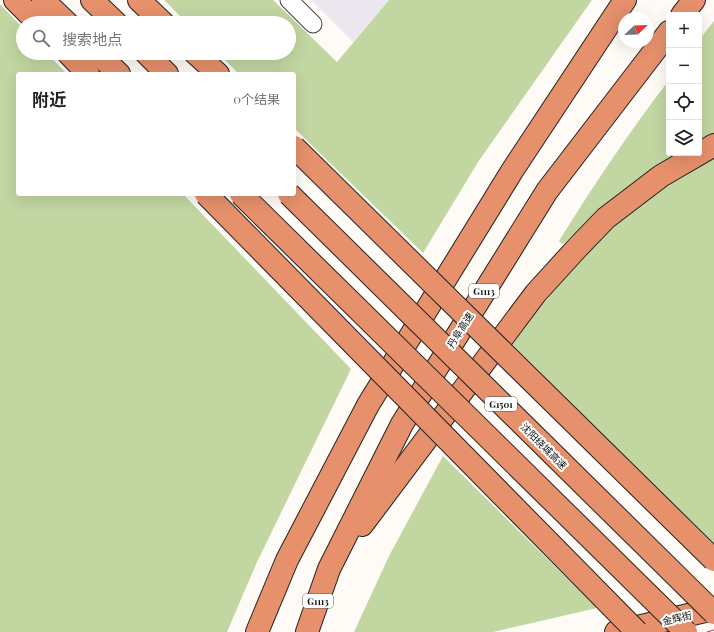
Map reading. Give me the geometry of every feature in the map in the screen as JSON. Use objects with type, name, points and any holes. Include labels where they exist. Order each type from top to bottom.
[{"type":"highway","points":[[15,0],[31,16]]},
{"type":"highway","points":[[43,0],[60,16]]},
{"type":"highway","points":[[92,0],[109,16]]},
{"type":"highway","points":[[139,0],[156,16]]},
{"type":"highway","points":[[257,632],[287,560],[368,405],[512,171],[625,0]]},
{"type":"highway","points":[[684,12],[694,0]]},
{"type":"highway","name":"丹阜高速","points":[[306,632],[329,569],[402,424],[547,191],[666,36]]},
{"type":"highway","points":[[75,60],[86,72]]},
{"type":"highway","points":[[104,60],[117,72]]},
{"type":"highway","points":[[153,60],[165,72]]},
{"type":"highway","points":[[203,60],[216,72]]},
{"type":"highway","points":[[329,569],[536,294],[577,248],[606,218],[661,176],[714,145]]},
{"type":"highway","points":[[296,149],[714,560]]},
{"type":"highway","points":[[208,196],[637,632]]},
{"type":"highway","points":[[243,196],[686,632]]},
{"type":"highway","name":"沈阳绕城高速","points":[[291,196],[714,613]]},
{"type":"highway","name":"金辉街","points":[[616,632],[714,609]]},
{"type":"street","points":[[289,0],[313,24]]},
{"type":"shaded area","points":[[311,0],[389,0],[353,42]]},
{"type":"green space","points":[[164,0],[273,0],[290,16],[180,16]]},
{"type":"green space","points":[[389,0],[592,0],[478,162],[423,253],[296,130],[296,72],[237,72],[225,60],[296,60],[296,22],[337,62]]},
{"type":"green space","points":[[0,4],[16,21],[16,60],[54,60],[65,72],[16,72],[16,196],[185,196],[351,369],[257,562],[227,632],[0,632]]},
{"type":"green space","points":[[714,21],[714,135],[702,141],[702,48],[702,36]]},
{"type":"green space","points":[[666,84],[666,156],[676,156],[622,191],[563,244],[559,241],[654,99]]},
{"type":"green space","points":[[714,157],[714,545],[512,344],[555,289],[596,242],[629,211],[675,177]]},
{"type":"green space","points":[[443,456],[597,608],[493,632],[354,632],[389,556]]},
{"type":"tram line","points":[[707,632],[714,630]]}]
